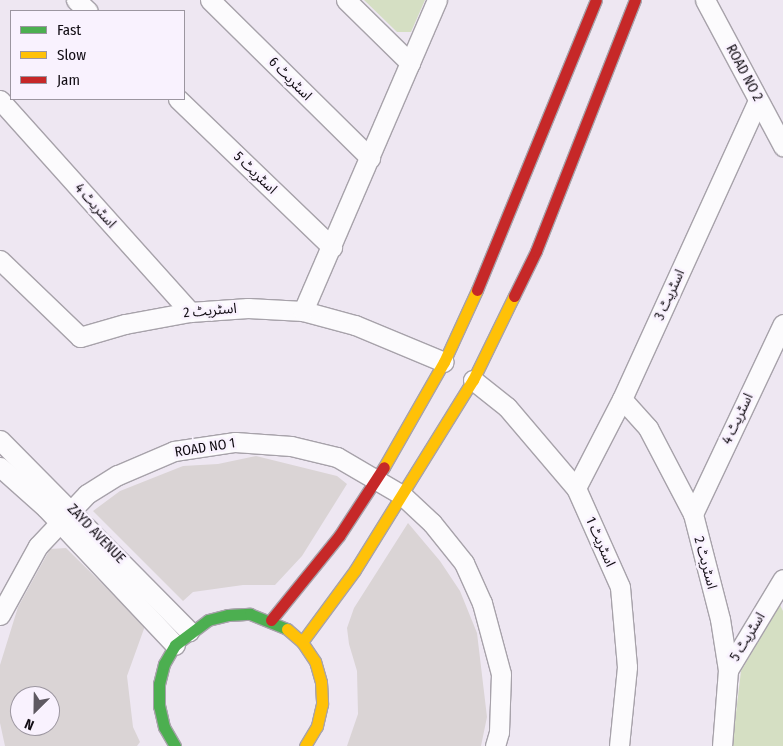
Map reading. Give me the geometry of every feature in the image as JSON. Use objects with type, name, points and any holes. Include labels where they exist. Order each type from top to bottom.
[{"type":"street","points":[[76,0],[87,10]]},
{"type":"street","name":"اسٹریٹ 6","points":[[210,0],[370,158]]},
{"type":"street","points":[[346,0],[410,63]]},
{"type":"street","points":[[303,311],[437,0]]},
{"type":"street","points":[[271,620],[339,536],[377,479],[444,362],[501,236],[596,0]]},
{"type":"street","points":[[302,642],[355,570],[473,380],[536,250],[635,0]]},
{"type":"street","name":"ROAD NO 2","points":[[706,0],[783,146]]},
{"type":"street","name":"اسٹریٹ 4","points":[[0,100],[190,312]]},
{"type":"street","name":"اسٹریٹ 5","points":[[179,100],[332,247]]},
{"type":"street","name":"اسٹریٹ 3","points":[[576,488],[622,399],[758,100]]},
{"type":"street","name":"اسٹریٹ 2","points":[[0,260],[80,337],[190,312],[248,308],[303,311],[355,325],[444,362]]},
{"type":"street","name":"اسٹریٹ 4","points":[[693,514],[783,324]]},
{"type":"street","name":"اسٹریٹ 1","points":[[473,380],[507,407],[576,488],[620,587],[627,666],[619,746]]},
{"type":"street","name":"اسٹریٹ 2","points":[[622,399],[648,428],[693,514],[720,619],[728,670],[722,746]]},
{"type":"street","name":"ZAYD AVENUE","points":[[0,440],[176,645]]},
{"type":"street","name":"ROAD NO 1","points":[[0,615],[38,546],[87,494],[118,475],[166,454],[235,442],[291,446],[337,457],[377,479],[402,496]]},
{"type":"street","name":"ZAYD AVENUE","points":[[0,466],[65,516],[189,631]]},
{"type":"street","points":[[402,496],[432,522],[464,563],[482,603],[501,674],[499,732],[495,746]]},
{"type":"street","name":"اسٹریٹ 5","points":[[728,670],[782,582]]},
{"type":"street","points":[[175,746],[164,727],[158,706],[161,677],[176,645],[189,631],[208,620],[228,615],[250,614],[271,620],[302,642],[315,661],[321,682],[322,704],[317,726],[306,746]]},
{"type":"green space","points":[[364,0],[425,0],[411,32],[397,32]]},
{"type":"green space","points":[[780,605],[783,611],[783,746],[732,746],[741,671]]},
{"type":"building","points":[[256,456],[337,476],[347,484],[302,556],[275,585],[243,585],[193,592],[183,601],[93,511],[120,491],[183,466],[218,464]]},
{"type":"building","points":[[408,523],[440,561],[460,591],[477,633],[487,717],[481,746],[347,746],[358,714],[357,671],[349,644],[347,628],[354,608]]},
{"type":"building","points":[[66,548],[145,626],[127,676],[133,727],[140,742],[137,746],[5,746],[0,723],[0,665],[18,607],[50,549]]},
{"type":"traffic: fast","points":[[175,746],[164,727],[159,706],[159,684],[164,664],[175,645],[208,620],[228,615],[250,614],[287,629]]},
{"type":"traffic: slow","points":[[384,467],[444,362],[477,290]]},
{"type":"traffic: slow","points":[[302,642],[355,570],[473,380],[514,296]]},
{"type":"traffic: slow","points":[[287,629],[302,642],[315,661],[321,682],[322,704],[317,726],[305,746]]},
{"type":"traffic: jam","points":[[477,290],[596,0]]},
{"type":"traffic: jam","points":[[514,296],[536,251],[635,0]]},
{"type":"traffic: jam","points":[[271,620],[339,536],[384,467]]}]
